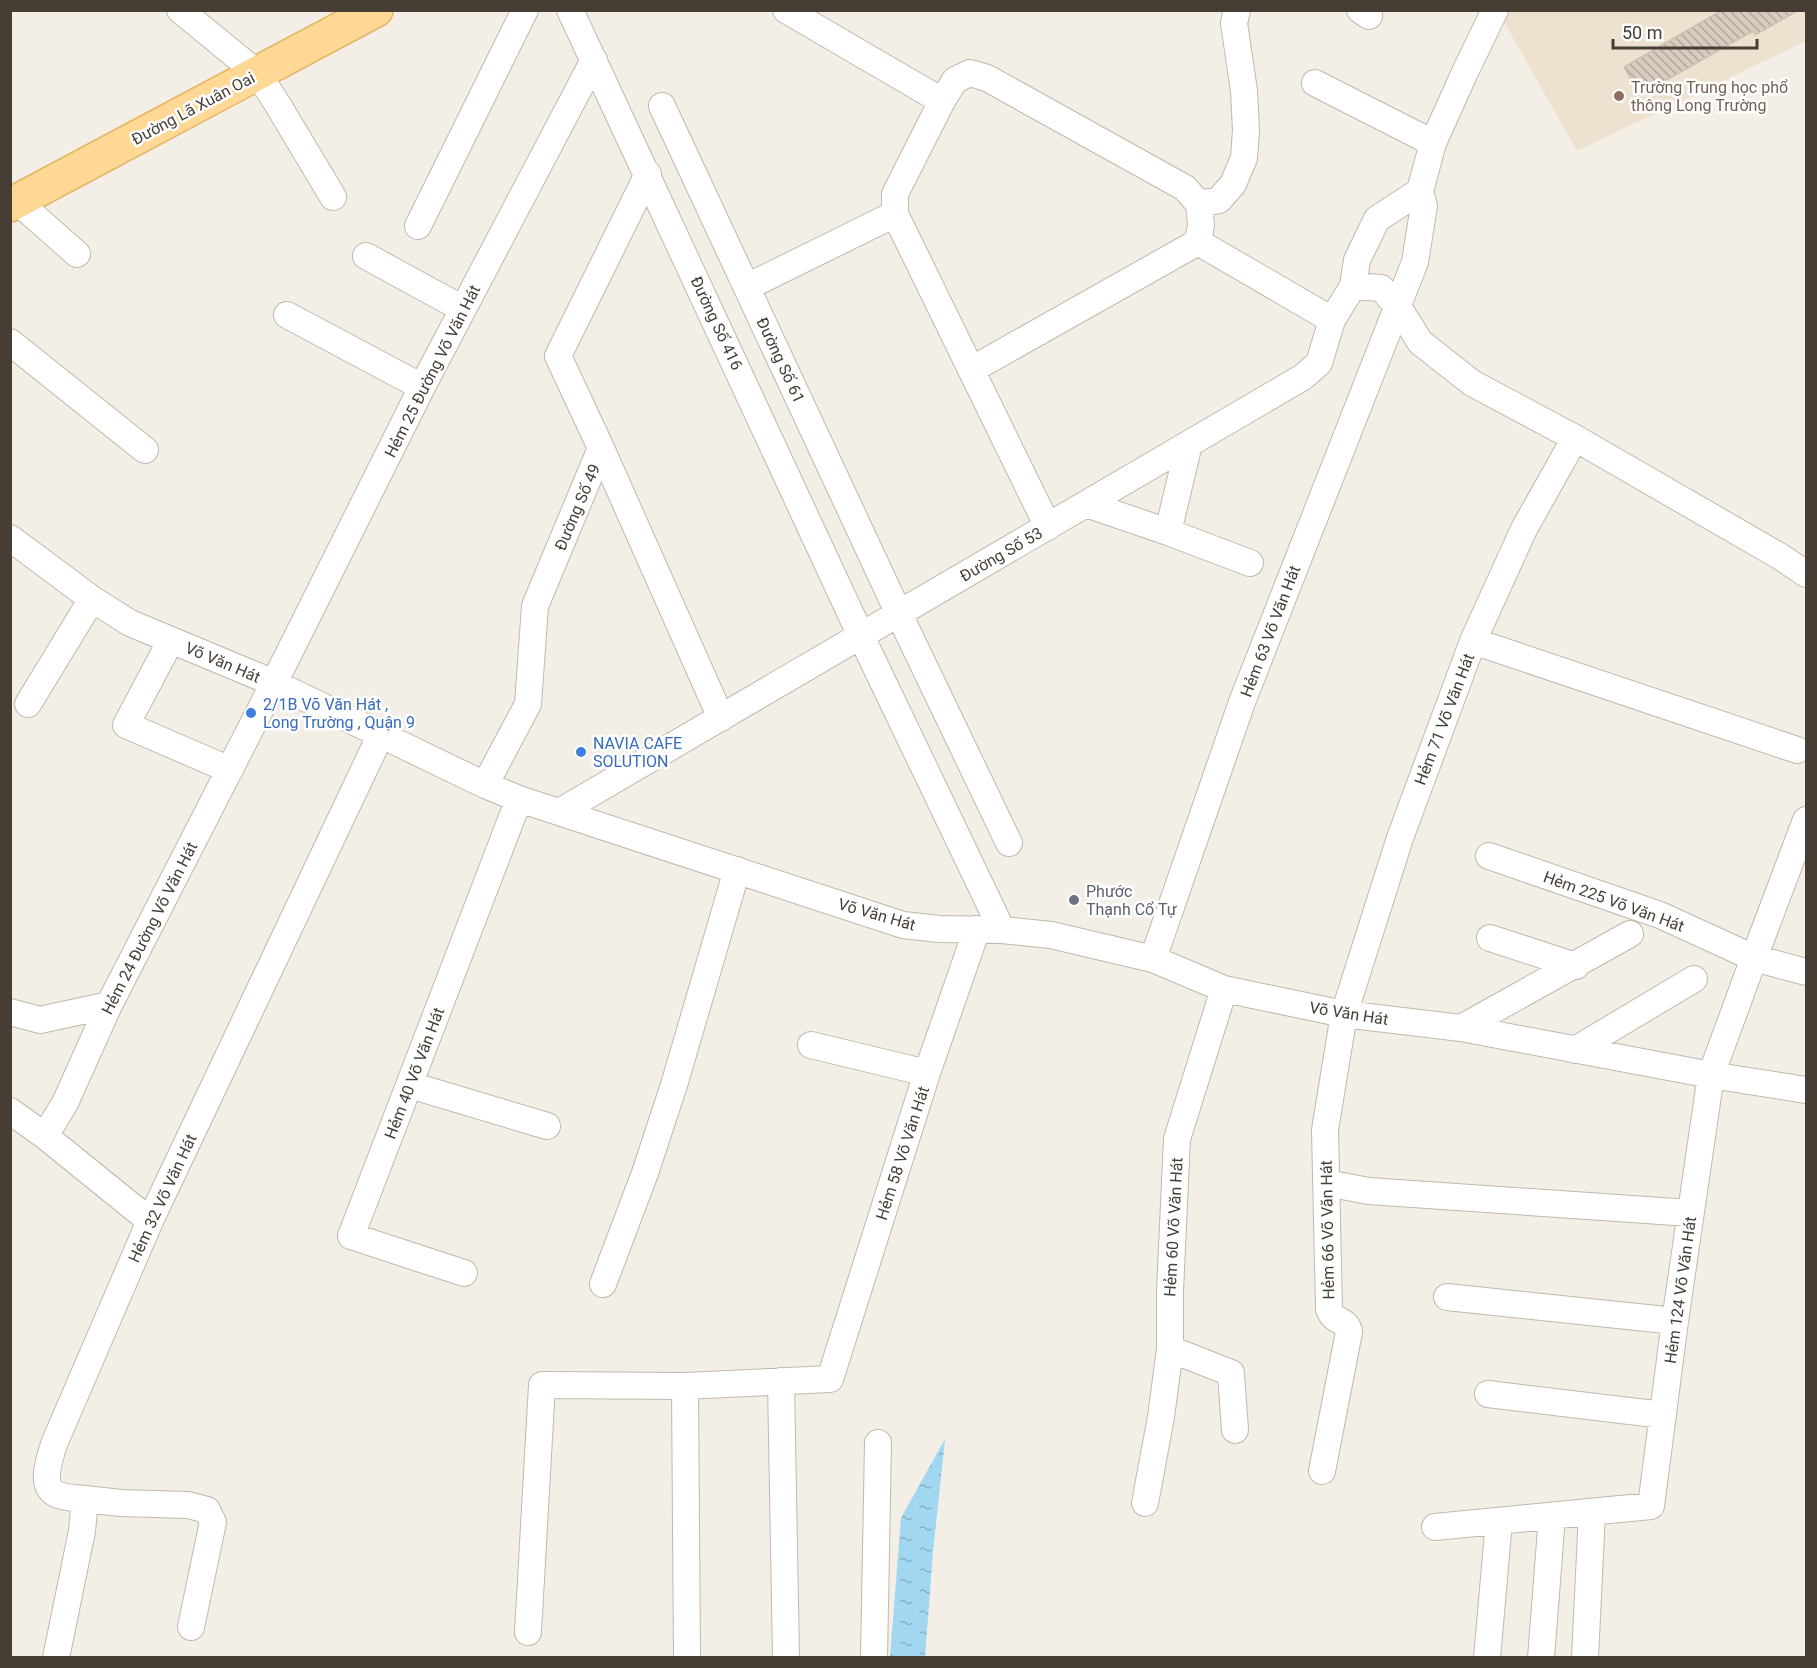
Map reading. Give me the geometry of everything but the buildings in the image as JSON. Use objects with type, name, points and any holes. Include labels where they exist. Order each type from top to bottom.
[{"type":"main road","name":"Đường Lã Xuân Oai","points":[[14,203],[376,10]]},
{"type":"street","points":[[180,10],[258,74],[333,197]]},
{"type":"street","points":[[418,226],[525,10]]},
{"type":"street","name":"Đường Số 416","points":[[570,10],[861,636],[989,930]]},
{"type":"street","points":[[786,10],[942,101]]},
{"type":"street","points":[[1199,204],[1219,200],[1233,184],[1244,158],[1246,130],[1244,91],[1234,23],[1236,10]]},
{"type":"street","name":"Hẻm 63 Võ Văn Hát","points":[[1153,959],[1242,702],[1415,262],[1424,206],[1420,191],[1433,144],[1495,10]]},
{"type":"street","name":"Hẻm 25 Đường Võ Văn Hát","points":[[274,683],[422,387],[594,60]]},
{"type":"street","points":[[1047,527],[895,214],[895,194],[942,101],[955,81],[970,73],[987,78],[1185,188],[1199,204],[1201,225],[1198,242]]},
{"type":"street","points":[[1315,83],[1433,144]]},
{"type":"street","name":"Đường Số 61","points":[[662,105],[899,614],[1009,843]]},
{"type":"street","name":"Đường Số 49","points":[[485,785],[528,704],[536,606],[601,448],[558,356],[648,174]]},
{"type":"street","points":[[1420,191],[1377,219],[1357,260],[1353,286],[1381,288],[1398,308],[1420,342],[1472,383],[1575,438],[1781,557],[1806,574]]},
{"type":"street","points":[[14,203],[77,255]]},
{"type":"street","points":[[747,287],[895,214]]},
{"type":"street","points":[[1198,242],[1332,320]]},
{"type":"street","points":[[971,369],[1198,242]]},
{"type":"street","points":[[366,256],[464,309]]},
{"type":"street","name":"Đường Số 53","points":[[561,811],[1303,377],[1319,363],[1332,320],[1353,286]]},
{"type":"street","points":[[287,315],[422,387]]},
{"type":"street","points":[[10,342],[146,450]]},
{"type":"street","name":"Hẻm 71 Võ Văn Hát","points":[[1344,1014],[1400,838],[1473,641],[1524,529],[1575,438]]},
{"type":"street","points":[[1168,532],[1189,444]]},
{"type":"street","points":[[601,448],[721,718]]},
{"type":"street","points":[[1086,504],[1250,563]]},
{"type":"street","name":"Võ Văn Hát","points":[[10,538],[92,599],[130,623],[274,683],[485,785],[519,799],[903,925],[1051,935],[1153,959],[1224,989],[1344,1014],[1461,1028],[1711,1075],[1806,1090]]},
{"type":"street","points":[[28,704],[92,599]]},
{"type":"street","points":[[171,640],[126,725],[230,770]]},
{"type":"street","points":[[1473,641],[1797,750]]},
{"type":"street","name":"Hẻm 24 Đường Võ Văn Hát","points":[[45,1137],[65,1103],[109,1005],[274,683]]},
{"type":"street","name":"Hẻm 32 Võ Văn Hát","points":[[85,1499],[56,1494],[49,1489],[46,1479],[64,1419],[150,1221],[381,734]]},
{"type":"street","name":"Hẻm 40 Võ Văn Hát","points":[[464,1273],[351,1236],[519,799]]},
{"type":"street","points":[[1711,1075],[1806,820]]},
{"type":"street","name":"Hẻm 225 Võ Văn Hát","points":[[1489,856],[1660,915],[1754,958],[1806,972]]},
{"type":"street","points":[[603,1284],[645,1173],[674,1085],[737,870]]},
{"type":"street","name":"Hẻm 58 Võ Văn Hát","points":[[781,1381],[830,1379],[927,1073],[989,930]]},
{"type":"street","points":[[1461,1028],[1630,934]]},
{"type":"street","points":[[1490,938],[1576,966]]},
{"type":"street","points":[[1575,1050],[1694,980]]},
{"type":"street","name":"Hẻm 60 Võ Văn Hát","points":[[1145,1503],[1161,1417],[1170,1349],[1170,1291],[1177,1139],[1224,989]]},
{"type":"street","points":[[10,1012],[40,1020],[109,1005]]},
{"type":"street","name":"Hẻm 66 Võ Văn Hát","points":[[1322,1471],[1348,1332],[1345,1323],[1331,1316],[1329,1309],[1325,1130],[1344,1014]]},
{"type":"street","points":[[811,1045],[927,1073]]},
{"type":"street","name":"Hẻm 124 Võ Văn Hát","points":[[1592,1512],[1651,1506],[1675,1320],[1711,1075]]},
{"type":"street","points":[[410,1085],[547,1126]]},
{"type":"street","points":[[10,1111],[150,1221]]},
{"type":"street","points":[[1326,1183],[1369,1191],[1690,1213]]},
{"type":"street","points":[[1447,1297],[1675,1320]]},
{"type":"street","points":[[1170,1349],[1232,1373],[1235,1430]]},
{"type":"street","points":[[528,1632],[542,1385],[686,1386],[781,1381],[786,1658]]},
{"type":"street","points":[[686,1386],[687,1658]]},
{"type":"street","points":[[1488,1394],[1663,1415]]},
{"type":"street","points":[[874,1658],[878,1443]]},
{"type":"street","points":[[56,1658],[82,1531],[85,1499],[121,1503],[188,1505],[207,1510],[213,1522],[191,1627]]},
{"type":"street","points":[[1436,1527],[1592,1512],[1585,1658]]},
{"type":"street","points":[[1540,1658],[1552,1516]]},
{"type":"street","points":[[1486,1658],[1499,1521]]},
{"type":"shaded area","name":"Trường Trung học phổ thông Long Trường","points":[[1508,10],[1806,11],[1806,41],[1577,151],[1503,20]]},
{"type":"water","points":[[945,1439],[925,1657],[890,1657],[901,1518]]},
{"type":"place","name":"Trường Trung học phổ thông Long Trường","points":[[1619,96]]},
{"type":"place","name":"2/1B Võ Văn Hát , Long Trường , Quận 9","points":[[251,713]]},
{"type":"place","name":"NAVIA CAFE SOLUTION","points":[[581,752]]},
{"type":"place","name":"Phước Thạnh Cổ Tự","points":[[1074,900]]}]
